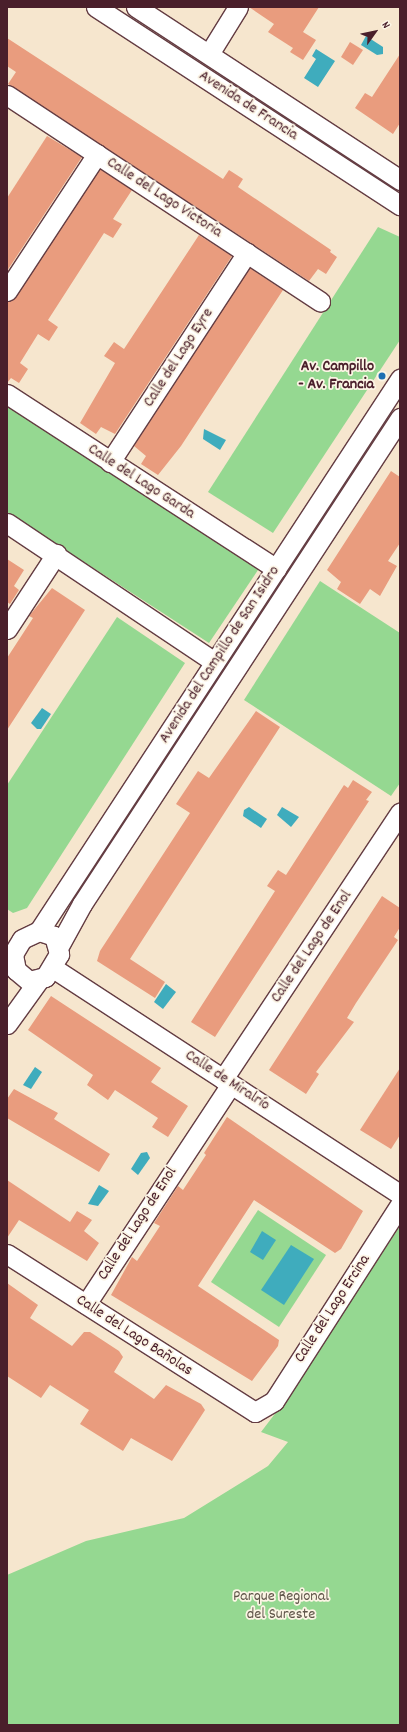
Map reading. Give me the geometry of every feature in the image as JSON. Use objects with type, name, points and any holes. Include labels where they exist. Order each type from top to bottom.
[{"type":"street","name":"Avenida de Francia","points":[[96,7],[400,205]]},
{"type":"street","name":"Avenida de Francia","points":[[136,7],[399,176]]},
{"type":"street","points":[[208,54],[238,7]]},
{"type":"street","name":"Calle del Lago Victoria","points":[[7,95],[320,301]]},
{"type":"street","points":[[7,292],[97,154]]},
{"type":"street","name":"Calle del Lago Eyre","points":[[110,462],[247,253]]},
{"type":"street","name":"Avenida del Campillo de San Isidro","points":[[39,931],[400,379]]},
{"type":"street","name":"Calle del Lago Garda","points":[[7,394],[276,569]]},
{"type":"street","name":"Avenida del Campillo de San Isidro","points":[[59,946],[82,904],[400,418]]},
{"type":"street","points":[[7,523],[56,554],[215,662]]},
{"type":"street","points":[[7,629],[56,554]]},
{"type":"street","name":"Calle del Lago de Enol","points":[[86,1304],[227,1081],[400,813]]},
{"type":"street","points":[[7,1024],[38,981],[53,968],[59,946],[54,936],[39,931],[11,955],[22,978],[38,981]]},
{"type":"street","name":"Calle de Miralrío","points":[[53,968],[400,1194]]},
{"type":"street","name":"Calle del Lago Ercina","points":[[262,1411],[274,1400],[400,1205]]},
{"type":"street","name":"Calle del Lago Bañolas","points":[[7,1254],[86,1304],[247,1411],[262,1411]]},
{"type":"green space","points":[[378,227],[400,237],[400,340],[273,533],[208,492]]},
{"type":"green space","points":[[7,401],[260,567],[209,643],[7,512]]},
{"type":"green space","points":[[320,581],[400,633],[400,783],[391,796],[244,700]]},
{"type":"green space","points":[[117,617],[185,663],[27,908],[13,913],[7,909],[7,785]]},
{"type":"green space","points":[[258,1210],[326,1255],[279,1327],[211,1282]]},
{"type":"green space","name":"Parque Regional del Sureste","points":[[400,1226],[400,1725],[7,1725],[7,1575],[86,1541],[184,1518],[268,1466],[288,1442],[261,1432],[287,1398]]},
{"type":"water","points":[[366,36],[383,47],[383,54],[377,55],[361,45]]},
{"type":"water","points":[[316,49],[335,61],[318,87],[304,78],[316,59],[312,56]]},
{"type":"water","points":[[204,429],[226,440],[220,450],[203,439]]},
{"type":"water","points":[[42,708],[51,714],[41,729],[37,729],[31,723]]},
{"type":"water","points":[[249,807],[267,819],[261,828],[243,816],[244,810]]},
{"type":"water","points":[[282,807],[299,817],[291,827],[277,815]]},
{"type":"water","points":[[166,984],[176,992],[163,1009],[154,1002]]},
{"type":"water","points":[[35,1067],[42,1072],[31,1089],[23,1085]]},
{"type":"water","points":[[147,1152],[150,1158],[138,1175],[131,1169],[141,1153]]},
{"type":"water","points":[[99,1185],[109,1191],[98,1206],[88,1204]]},
{"type":"water","points":[[262,1231],[276,1240],[263,1260],[250,1252]]},
{"type":"water","points":[[291,1245],[314,1259],[284,1305],[261,1290]]},
{"type":"building","points":[[249,7],[319,7],[303,32],[316,40],[303,60],[290,52],[293,48],[268,32],[274,24]]},
{"type":"building","points":[[7,38],[223,179],[229,170],[243,179],[238,187],[331,250],[330,252],[337,257],[326,274],[318,269],[309,281],[8,84],[16,72],[7,66]]},
{"type":"building","points":[[350,42],[363,50],[353,65],[341,57]]},
{"type":"building","points":[[400,54],[400,123],[393,134],[355,108],[365,93],[372,97]]},
{"type":"building","points":[[47,136],[82,157],[7,271],[7,198]]},
{"type":"building","points":[[100,169],[132,190],[113,219],[122,224],[113,238],[104,233],[48,320],[58,327],[49,341],[38,334],[20,363],[28,369],[19,383],[11,378],[7,383],[7,302],[16,297]]},
{"type":"building","points":[[199,235],[232,256],[115,434],[101,427],[96,434],[80,423],[115,363],[104,356],[114,342],[124,349]]},
{"type":"building","points":[[250,268],[283,290],[181,446],[158,475],[141,464],[146,456],[134,446]]},
{"type":"building","points":[[391,471],[400,477],[400,543],[388,561],[397,566],[380,596],[370,589],[360,604],[337,589],[341,582],[327,570]]},
{"type":"building","points":[[7,559],[24,570],[14,586],[19,590],[10,604],[7,602]]},
{"type":"building","points":[[52,588],[85,610],[7,730],[7,658],[33,618],[29,616]]},
{"type":"building","points":[[256,711],[280,727],[130,959],[165,982],[155,998],[97,961],[100,951],[190,813],[176,804],[198,771],[209,778]]},
{"type":"building","points":[[353,780],[372,792],[366,800],[369,801],[215,1037],[191,1022],[275,891],[267,886],[278,870],[286,875],[344,785],[348,788]]},
{"type":"building","points":[[382,896],[400,908],[400,927],[394,937],[398,940],[347,1018],[354,1022],[316,1072],[319,1074],[306,1094],[269,1070]]},
{"type":"building","points":[[51,996],[161,1068],[151,1082],[188,1106],[168,1137],[152,1127],[158,1118],[115,1090],[108,1100],[87,1085],[93,1075],[28,1030]]},
{"type":"building","points":[[400,1068],[400,1135],[391,1149],[360,1130]]},
{"type":"building","points":[[14,1089],[58,1113],[54,1119],[110,1154],[99,1172],[7,1118],[7,1099]]},
{"type":"building","points":[[227,1117],[363,1211],[341,1249],[335,1253],[254,1200],[198,1286],[279,1340],[278,1346],[252,1381],[111,1295],[132,1257],[137,1261],[160,1226],[154,1223],[178,1186],[183,1190],[206,1155],[204,1153]]},
{"type":"building","points":[[7,1180],[70,1222],[77,1211],[92,1220],[84,1231],[99,1243],[87,1261],[19,1220],[7,1238]]},
{"type":"building","points":[[7,1283],[38,1305],[30,1318],[72,1346],[84,1332],[90,1332],[119,1351],[123,1357],[114,1372],[154,1399],[166,1385],[201,1404],[205,1410],[172,1461],[131,1438],[123,1451],[80,1424],[89,1410],[50,1385],[41,1398],[7,1376]]},
{"type":"place","name":"Av. Campillo - Av. Francia","points":[[382,376]]}]
